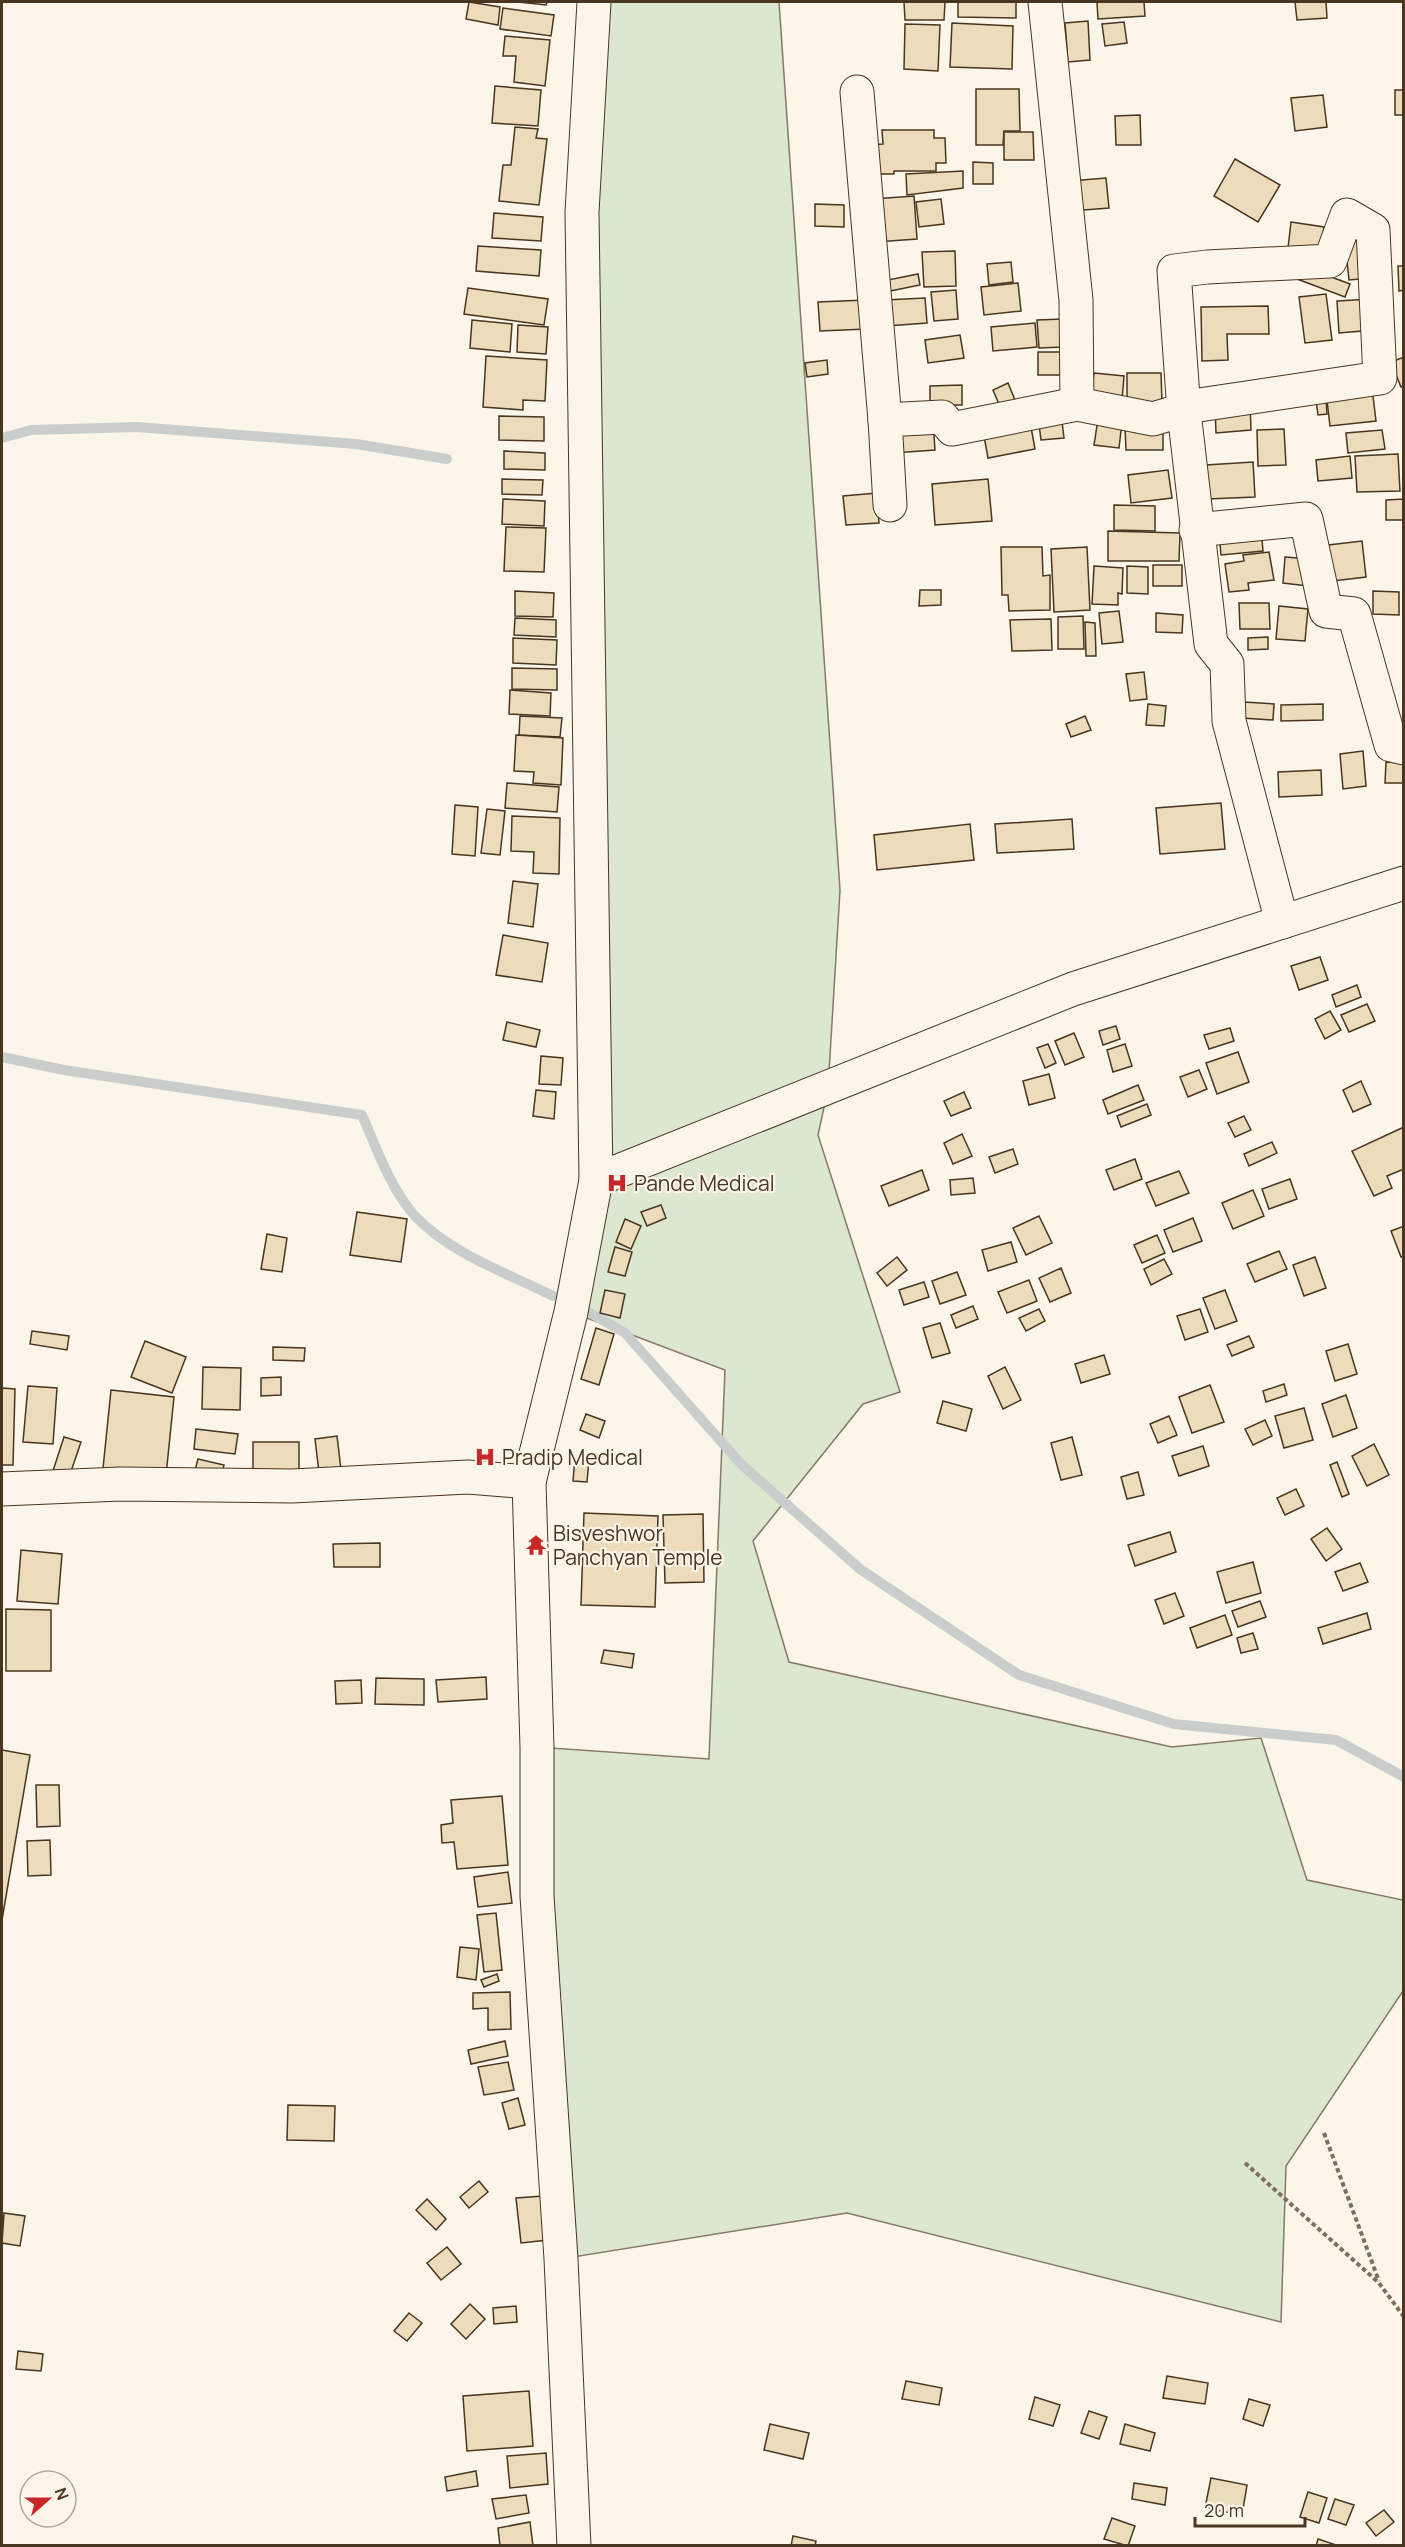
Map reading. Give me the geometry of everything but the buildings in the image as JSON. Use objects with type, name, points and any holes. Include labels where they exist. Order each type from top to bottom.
[{"type":"street","points":[[574,2546],[561,2259],[537,1896],[537,1747],[529,1482],[571,1312],[596,1180],[582,212],[594,2]]},
{"type":"street","points":[[1045,2],[1076,300],[1077,404]]},
{"type":"street","points":[[857,92],[890,505]]},
{"type":"street","points":[[885,420],[942,417],[952,429],[1077,404],[1153,419],[1184,412],[1199,405],[1380,378],[1373,230],[1347,215],[1330,261],[1207,267],[1174,272],[1184,412],[1210,644],[1227,664],[1229,721],[1282,922]]},
{"type":"street","points":[[1196,530],[1306,519],[1326,611],[1354,614],[1391,745],[1404,748]]},
{"type":"street","points":[[596,1180],[1073,989],[1404,882]]},
{"type":"street","points":[[2,1489],[120,1484],[292,1486],[468,1477],[529,1482]]},
{"type":"path","points":[[1324,2133],[1380,2283]]},
{"type":"path","points":[[1245,2163],[1380,2283],[1404,2317]]},
{"type":"green space","points":[[594,2],[779,2],[840,890],[828,1089],[818,1135],[900,1392],[863,1404],[753,1541],[789,1662],[1172,1747],[1261,1738],[1307,1880],[1403,1900],[1403,1991],[1286,2166],[1281,2322],[847,2213],[561,2259],[537,1747],[709,1759],[725,1370],[571,1312],[596,1180]]},
{"type":"waterway","points":[[2,438],[31,430],[137,427],[356,444],[447,459]]},
{"type":"waterway","points":[[2,1057],[64,1070],[362,1115],[391,1181],[415,1216],[429,1229],[462,1252],[553,1296]]},
{"type":"waterway","points":[[588,1312],[625,1333],[742,1465],[860,1569],[1019,1675],[1174,1724],[1336,1740],[1404,1777]]},
{"type":"place","name":"Pande Medical","points":[[617,1183]]},
{"type":"place","name":"Pradip Medical","points":[[485,1457]]},
{"type":"place","name":"Bisveshwor Panchyan Temple","points":[[536,1545]]}]
